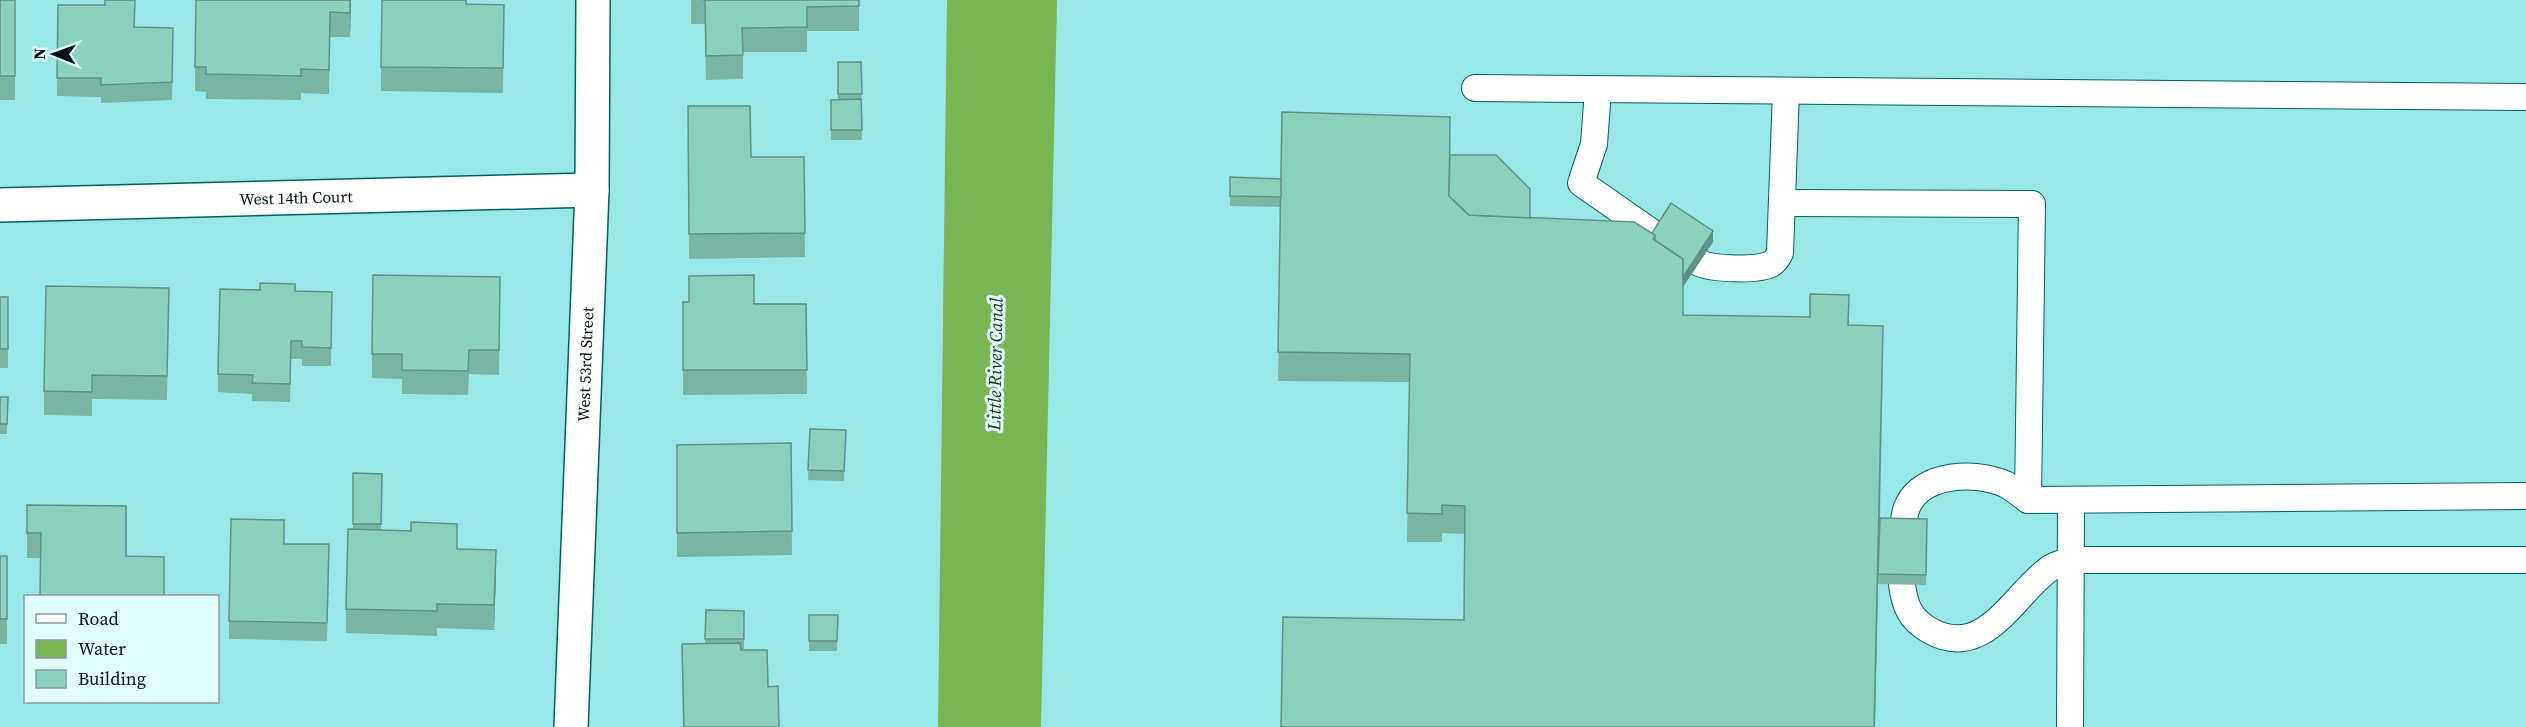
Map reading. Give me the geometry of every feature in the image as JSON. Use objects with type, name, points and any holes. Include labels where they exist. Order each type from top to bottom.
[{"type":"street","name":"West 53rd Street","points":[[571,727],[592,190],[593,0]]},
{"type":"street","name":"West 14th Court","points":[[0,204],[592,190]]},
{"type":"lane","points":[[1475,88],[2526,97]]},
{"type":"lane","points":[[1599,90],[1594,144],[1581,183],[1656,236]]},
{"type":"lane","points":[[1699,263],[1708,267],[1721,268],[1770,264],[1780,252],[1784,203],[1786,91]]},
{"type":"lane","points":[[1784,203],[2032,204],[2028,500]]},
{"type":"lane","points":[[1903,529],[1908,504],[1929,484],[1942,479],[1984,478],[2005,484],[2028,500],[2526,496]]},
{"type":"lane","points":[[2070,727],[2071,501]]},
{"type":"lane","points":[[1902,585],[1908,610],[1915,621],[1937,634],[1962,639],[1989,628],[2051,567],[2071,560],[2526,560]]},
{"type":"water","name":"Little River Canal","points":[[947,0],[1057,0],[1041,727],[938,727]]},
{"type":"building","points":[[0,0],[15,0],[15,76],[0,76]]},
{"type":"building","points":[[105,0],[135,0],[134,27],[173,28],[172,82],[101,85],[101,78],[57,78],[58,5],[105,5]]},
{"type":"building","points":[[196,0],[350,0],[350,13],[330,12],[329,70],[301,69],[301,76],[206,74],[206,67],[195,67]]},
{"type":"building","points":[[382,0],[466,0],[466,4],[504,5],[503,68],[381,67]]},
{"type":"building","points":[[705,0],[859,0],[859,6],[807,7],[807,27],[742,28],[743,55],[706,56]]},
{"type":"building","points":[[838,62],[861,62],[862,94],[838,94]]},
{"type":"building","points":[[861,99],[862,130],[831,130],[831,100]]},
{"type":"building","points":[[688,106],[750,106],[751,157],[804,157],[805,233],[689,234]]},
{"type":"building","points":[[1282,112],[1450,117],[1449,196],[1469,215],[1634,222],[1655,235],[1653,239],[1683,259],[1683,315],[1810,317],[1810,294],[1849,295],[1848,325],[1883,326],[1874,727],[1281,727],[1283,617],[1464,620],[1465,506],[1442,505],[1442,514],[1407,513],[1410,354],[1278,352]]},
{"type":"building","points":[[1450,155],[1496,155],[1530,189],[1530,218],[1469,215],[1449,196]]},
{"type":"building","points":[[1230,177],[1281,179],[1281,197],[1230,196]]},
{"type":"building","points":[[1671,203],[1713,231],[1683,277],[1683,259],[1655,240],[1655,235],[1652,233]]},
{"type":"building","points":[[373,275],[500,277],[499,350],[469,350],[468,371],[402,370],[402,354],[372,354]]},
{"type":"building","points":[[754,275],[754,304],[806,304],[807,370],[683,370],[683,302],[689,302],[689,276]]},
{"type":"building","points":[[260,283],[295,284],[295,291],[332,292],[331,348],[302,347],[302,341],[291,341],[290,384],[252,383],[253,375],[218,374],[220,289],[260,290]]},
{"type":"building","points":[[46,286],[169,288],[167,376],[92,375],[92,392],[44,391]]},
{"type":"building","points":[[0,297],[8,297],[8,349],[0,349]]},
{"type":"building","points":[[0,397],[8,397],[7,424],[0,424]]},
{"type":"building","points":[[810,429],[846,430],[844,471],[808,470]]},
{"type":"building","points":[[791,443],[792,531],[677,533],[677,445]]},
{"type":"building","points":[[353,473],[382,474],[381,524],[353,524]]},
{"type":"building","points":[[27,505],[126,506],[126,556],[164,557],[164,595],[40,595],[41,533],[27,533]]},
{"type":"building","points":[[1880,518],[1927,519],[1926,575],[1878,574]]},
{"type":"building","points":[[231,519],[284,520],[284,544],[329,544],[327,623],[229,621]]},
{"type":"building","points":[[411,522],[457,524],[457,549],[496,550],[494,605],[437,604],[437,611],[346,609],[348,529],[411,531]]},
{"type":"building","points":[[0,556],[7,556],[7,619],[0,619]]},
{"type":"building","points":[[706,610],[744,611],[744,639],[705,639]]},
{"type":"building","points":[[809,615],[838,615],[837,641],[809,641]]},
{"type":"building","points":[[740,643],[741,650],[767,650],[768,687],[778,686],[779,727],[684,727],[682,644]]}]
